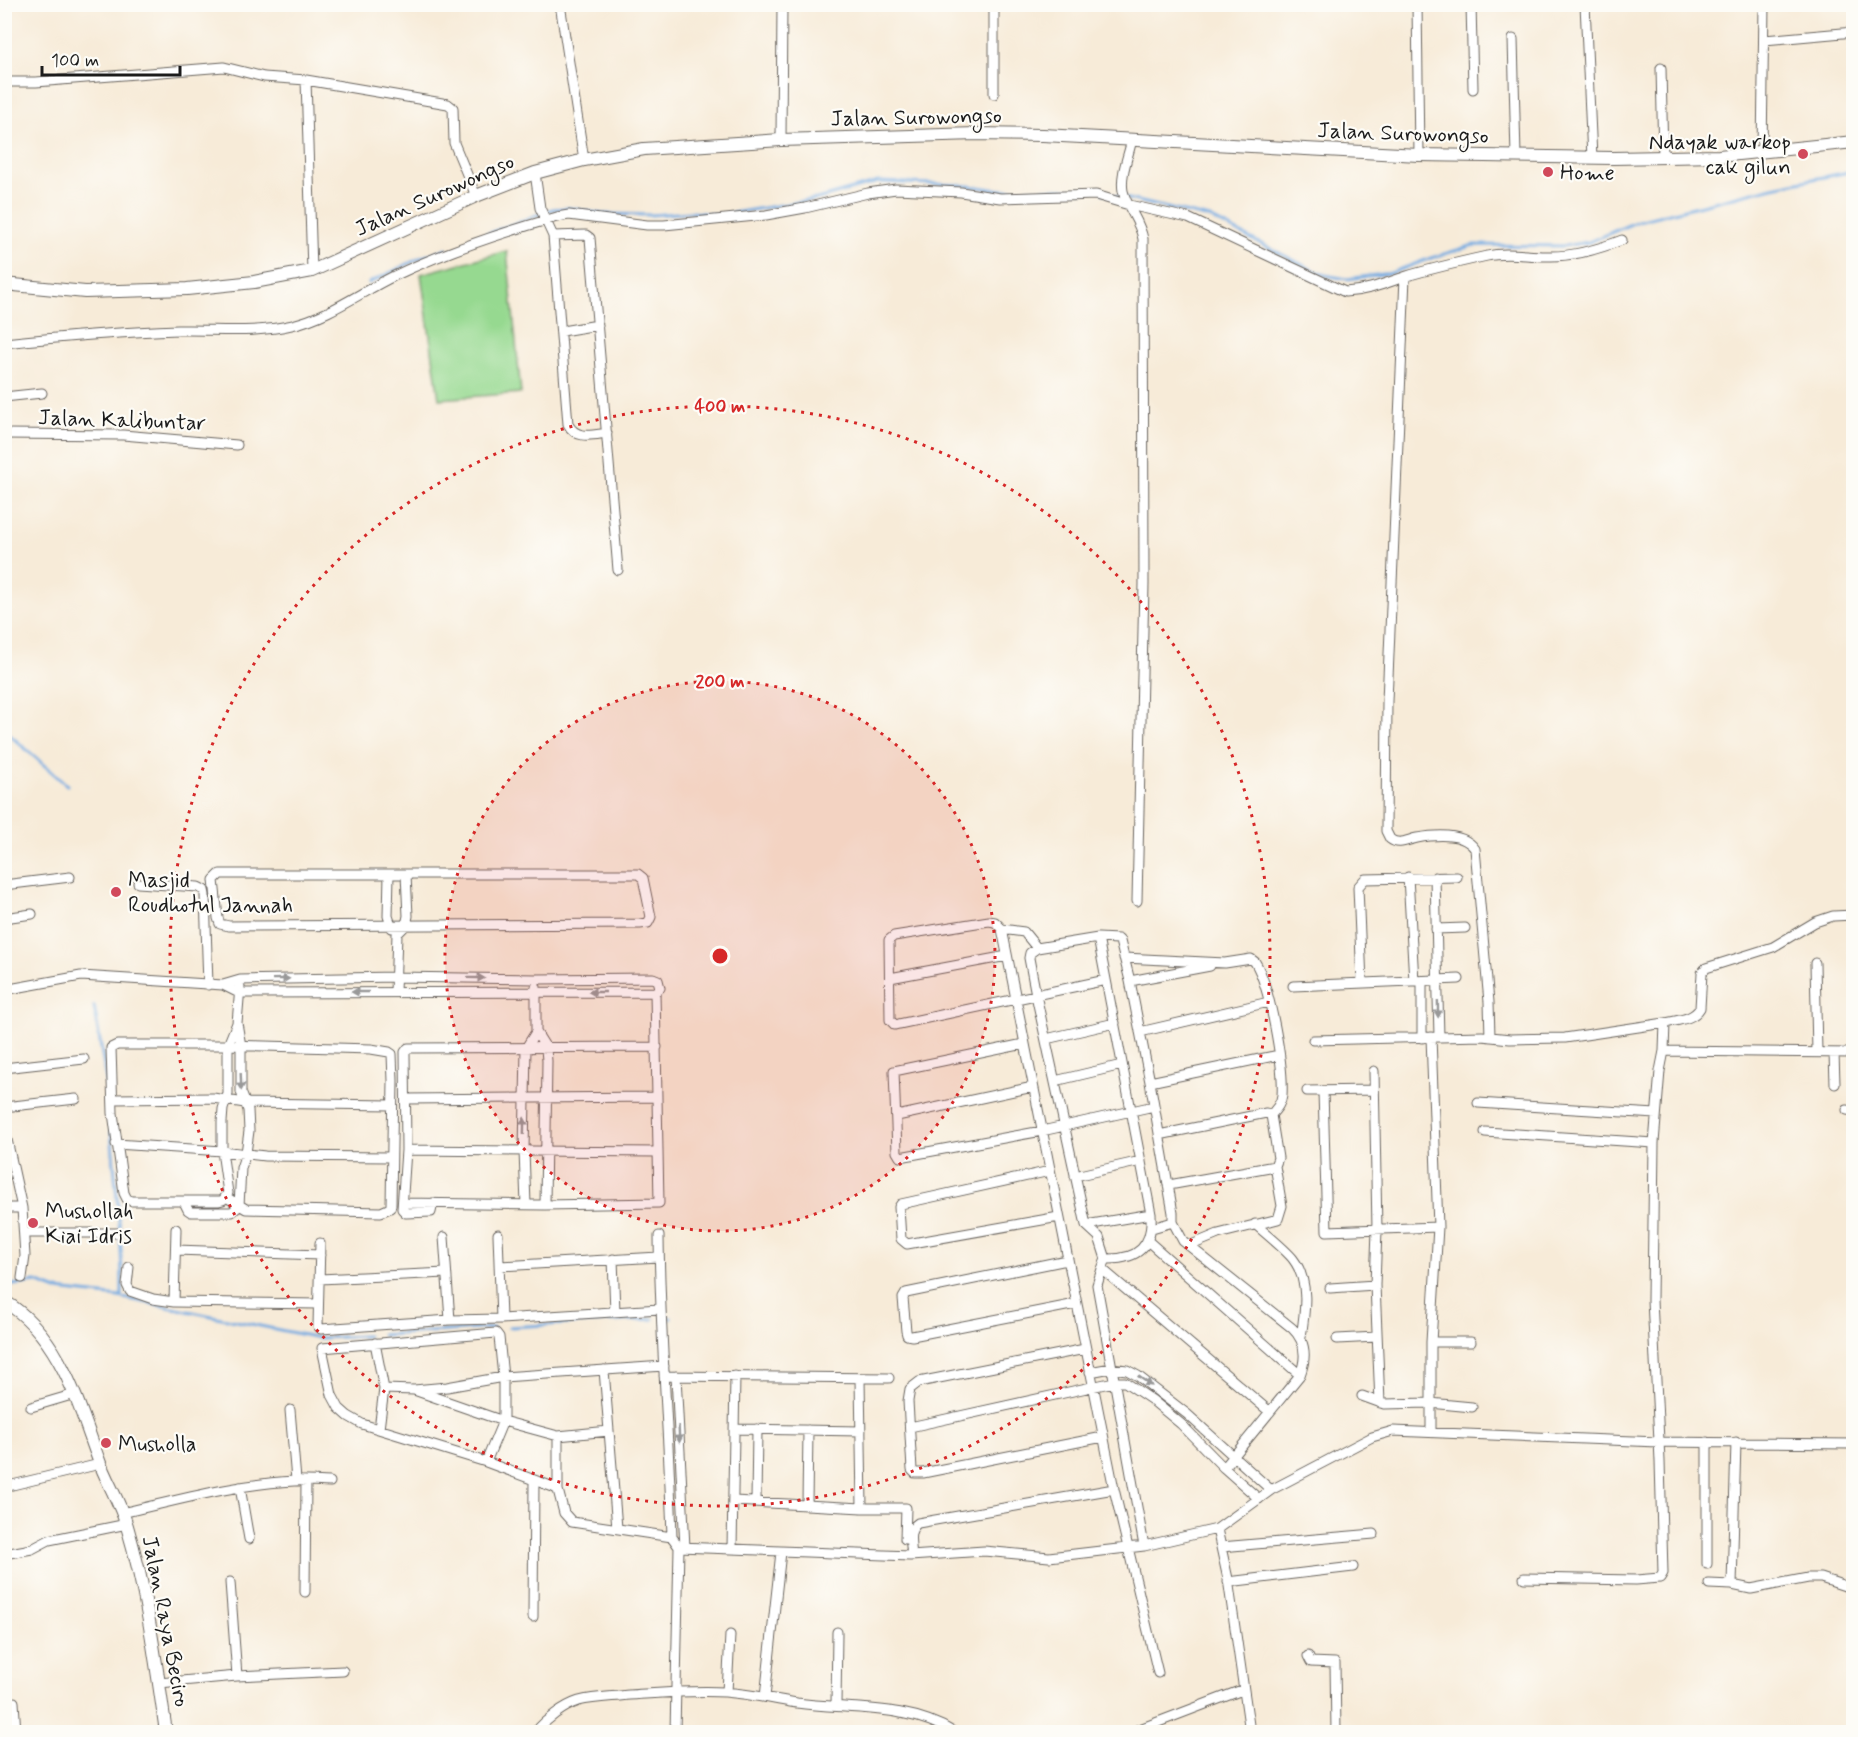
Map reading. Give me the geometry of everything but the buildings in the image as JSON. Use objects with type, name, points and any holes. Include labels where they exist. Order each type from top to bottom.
[{"type":"street","points":[[560,4],[584,160]]},
{"type":"street","points":[[782,4],[782,140]]},
{"type":"street","points":[[994,4],[994,94]]},
{"type":"street","points":[[1417,4],[1419,155]]},
{"type":"street","points":[[1471,4],[1473,89]]},
{"type":"street","points":[[1585,4],[1592,158]]},
{"type":"street","points":[[1762,152],[1764,4]]},
{"type":"street","points":[[1764,40],[1854,32]]},
{"type":"street","points":[[1513,39],[1516,157]]},
{"type":"street","points":[[4,82],[47,81],[224,67],[264,77],[306,80],[436,102],[452,106],[454,143],[476,196]]},
{"type":"street","points":[[1661,68],[1663,157]]},
{"type":"street","points":[[306,80],[312,271]]},
{"type":"street","name":"Jalan Surowongso","points":[[4,284],[85,292],[188,289],[254,282],[312,271],[476,196],[535,173],[584,160],[644,149],[782,140],[976,134],[1132,139],[1419,155],[1592,158],[1696,157],[1854,142]]},
{"type":"street","points":[[1132,139],[1123,180],[1126,199],[1141,229],[1143,239],[1144,584],[1137,901]]},
{"type":"street","points":[[535,173],[543,215],[553,236],[568,424],[579,435],[607,433]]},
{"type":"street","points":[[4,343],[178,330],[290,326],[338,308],[393,276],[426,261],[543,215],[569,215],[664,225],[766,215],[896,189],[961,192],[1000,198],[1076,194],[1126,199],[1188,218],[1339,290],[1360,291],[1378,287],[1495,255],[1511,253],[1549,256],[1577,254],[1622,240]]},
{"type":"street","points":[[553,236],[586,235],[590,238],[618,570]]},
{"type":"street","points":[[1405,280],[1387,701],[1386,831],[1390,839],[1397,843],[1436,836],[1462,838],[1470,842],[1475,849],[1490,1037]]},
{"type":"street","points":[[562,331],[598,325]]},
{"type":"street","points":[[4,397],[42,393]]},
{"type":"street","name":"Jalan Kalibuntar","points":[[4,434],[123,435],[237,445]]},
{"type":"street","points":[[220,873],[406,874],[638,874],[643,878],[651,917],[648,923],[640,924],[229,926],[220,924],[214,880],[220,873]]},
{"type":"street","points":[[388,874],[388,916],[390,926],[397,934]]},
{"type":"street","points":[[394,992],[397,934],[406,925],[408,916],[406,874]]},
{"type":"street","points":[[4,885],[70,877]]},
{"type":"street","points":[[1408,877],[1418,981],[1430,1037]]},
{"type":"street","points":[[1431,1431],[1431,1342],[1438,1227],[1430,1037],[1437,980],[1435,877]]},
{"type":"street","points":[[1362,983],[1358,887],[1365,879],[1457,877]]},
{"type":"street","points":[[138,883],[198,887],[204,890],[208,985]]},
{"type":"street","points":[[4,918],[32,914]]},
{"type":"street","points":[[1313,1040],[1430,1037],[1565,1038],[1665,1023],[1697,1013],[1700,1008],[1702,973],[1706,968],[1773,947],[1815,922],[1833,916],[1854,915]]},
{"type":"street","points":[[1106,980],[1016,1001],[895,1025],[890,1020],[889,940],[894,936],[980,921],[995,922],[1002,929],[1016,1001],[1024,1044],[1067,1260],[1094,1387],[1103,1437],[1158,1673]]},
{"type":"street","points":[[1436,930],[1465,927]]},
{"type":"street","points":[[1002,929],[1024,932],[1037,948]]},
{"type":"street","points":[[1098,938],[1152,1228],[1149,1242],[1132,1254],[1119,1259],[1106,1259]]},
{"type":"street","points":[[1144,1546],[1097,1285],[1106,1259],[1099,1236],[1086,1225],[1075,1176],[1029,958],[1030,953],[1037,948],[1098,938],[1119,939],[1130,981],[1150,1082],[1169,1185],[1173,1222],[1179,1237],[1301,1337]]},
{"type":"street","points":[[890,978],[1007,956]]},
{"type":"street","points":[[1124,958],[1225,963]]},
{"type":"street","points":[[1130,981],[1225,963],[1251,960],[1255,962],[1269,1002],[1279,1055],[1282,1096],[1278,1107],[1271,1115]]},
{"type":"street","points":[[1815,963],[1817,1052]]},
{"type":"street","points":[[4,990],[81,976],[208,985],[223,985],[240,980],[395,977],[653,978],[660,983],[659,990],[655,992],[536,993],[239,993],[223,985]]},
{"type":"street","points":[[526,1205],[524,1151],[526,1048],[536,1032],[536,979]]},
{"type":"street","points":[[1293,986],[1460,979]]},
{"type":"street","points":[[184,1202],[191,1212],[232,1212],[239,1206],[241,1168],[246,1153],[248,1117],[242,1092],[241,1046],[237,1023],[240,980]]},
{"type":"street","points":[[655,992],[657,1047],[658,1203],[545,1205],[433,1203],[431,1212],[404,1213],[402,1203],[406,1150],[405,1052],[408,1048],[657,1047]]},
{"type":"street","points":[[1140,1032],[1269,1002]]},
{"type":"street","points":[[226,1197],[246,1209],[381,1212],[386,1211],[391,1205],[393,1058],[389,1052],[371,1049],[241,1046],[228,1046],[114,1046],[111,1049],[116,1144],[127,1199],[184,1202],[219,1201],[226,1197],[229,1192],[222,1150],[222,1122],[228,1094],[228,1046],[237,1023]]},
{"type":"street","points":[[1046,1039],[1115,1023]]},
{"type":"street","points":[[1524,1578],[1652,1580],[1663,1576],[1652,1299],[1654,1143],[1665,1023]]},
{"type":"street","points":[[536,1032],[546,1047],[545,1205]]},
{"type":"street","points":[[1024,1044],[897,1069],[894,1075],[897,1152],[900,1157],[1042,1131],[1154,1106]]},
{"type":"street","points":[[1664,1051],[1854,1053]]},
{"type":"street","points":[[1834,1053],[1835,1084]]},
{"type":"street","points":[[1150,1082],[1279,1055]]},
{"type":"street","points":[[4,1068],[84,1059]]},
{"type":"street","points":[[1055,1081],[1122,1065]]},
{"type":"street","points":[[1374,1071],[1376,1285],[1380,1403]]},
{"type":"street","points":[[897,1116],[1033,1087]]},
{"type":"street","points":[[1307,1091],[1374,1090]]},
{"type":"street","points":[[1323,1091],[1327,1230],[1438,1227]]},
{"type":"street","points":[[406,1100],[657,1097]]},
{"type":"street","points":[[114,1098],[213,1098],[244,1104],[392,1104]]},
{"type":"street","points":[[4,1107],[76,1099]]},
{"type":"street","points":[[1478,1103],[1656,1114]]},
{"type":"street","points":[[1159,1135],[1266,1113],[1271,1115]]},
{"type":"street","points":[[1189,1246],[1204,1238],[1278,1219],[1281,1215],[1282,1206],[1275,1166],[1278,1158],[1271,1115]]},
{"type":"street","points":[[4,1126],[22,1208],[25,1256],[22,1278]]},
{"type":"street","points":[[1485,1132],[1654,1143]]},
{"type":"street","points":[[116,1144],[222,1150],[265,1156],[391,1157]]},
{"type":"street","points":[[406,1150],[658,1152]]},
{"type":"street","points":[[1075,1176],[1141,1161]]},
{"type":"street","points":[[1169,1185],[1275,1166]]},
{"type":"street","points":[[1050,1171],[902,1204],[899,1207],[902,1239],[907,1244],[1059,1217]]},
{"type":"street","points":[[4,1208],[22,1208]]},
{"type":"street","points":[[1086,1225],[1151,1214]]},
{"type":"street","points":[[1152,1228],[1173,1222]]},
{"type":"street","points":[[1224,1468],[1300,1375],[1305,1363],[1301,1337],[1306,1305],[1298,1269],[1293,1259],[1255,1224]]},
{"type":"street","points":[[174,1302],[176,1229]]},
{"type":"street","points":[[24,1233],[117,1233]]},
{"type":"street","points":[[498,1234],[501,1319]]},
{"type":"street","points":[[659,1236],[660,1309],[672,1537]]},
{"type":"street","points":[[444,1237],[450,1320]]},
{"type":"street","points":[[1149,1242],[1300,1375]]},
{"type":"street","points":[[320,1243],[318,1326],[321,1329],[660,1309]]},
{"type":"street","points":[[176,1250],[320,1255]]},
{"type":"street","points":[[500,1266],[659,1257]]},
{"type":"street","points":[[613,1259],[615,1312]]},
{"type":"street","points":[[1067,1260],[906,1293],[903,1298],[906,1331],[912,1336],[1077,1304]]},
{"type":"street","points":[[129,1267],[127,1285],[129,1291],[153,1299],[174,1302],[318,1304]]},
{"type":"street","points":[[1102,1269],[1270,1412]]},
{"type":"street","points":[[320,1279],[446,1273]]},
{"type":"street","points":[[1330,1288],[1376,1285]]},
{"type":"street","name":"Jalan Raya Beciro","points":[[4,1301],[20,1310],[47,1340],[75,1394],[100,1464],[124,1518],[149,1614],[166,1732]]},
{"type":"street","points":[[4,1312],[20,1310]]},
{"type":"street","points":[[486,1462],[504,1421],[500,1337],[496,1333],[324,1347],[322,1351],[332,1395],[339,1408],[362,1424],[486,1462],[558,1490]]},
{"type":"street","points":[[1337,1339],[1377,1337]]},
{"type":"street","points":[[1431,1342],[1472,1342]]},
{"type":"street","points":[[375,1343],[384,1389],[379,1429]]},
{"type":"street","points":[[1085,1348],[919,1383],[910,1389],[908,1394],[912,1470],[917,1474],[1103,1437]]},
{"type":"street","points":[[1090,1372],[1111,1368],[1127,1370],[1138,1376],[1172,1402],[1271,1490]]},
{"type":"street","points":[[604,1370],[617,1528]]},
{"type":"street","points":[[384,1389],[414,1390],[503,1377],[604,1370],[664,1371],[676,1376],[889,1378]]},
{"type":"street","points":[[675,1732],[682,1547],[676,1376]]},
{"type":"street","points":[[732,1549],[735,1376]]},
{"type":"street","points":[[860,1378],[862,1508]]},
{"type":"street","points":[[910,1427],[1114,1382],[1125,1382],[1152,1400],[1181,1424],[1224,1468],[1259,1499]]},
{"type":"street","points":[[414,1390],[504,1421],[558,1436],[609,1431]]},
{"type":"street","points":[[31,1407],[75,1394]]},
{"type":"street","points":[[1362,1396],[1380,1403],[1430,1403],[1472,1407]]},
{"type":"street","points":[[290,1410],[301,1481],[305,1592]]},
{"type":"street","points":[[735,1429],[861,1431]]},
{"type":"street","points":[[756,1502],[757,1429]]},
{"type":"street","points":[[807,1505],[808,1430]]},
{"type":"street","points":[[558,1436],[558,1490],[564,1514],[572,1522],[672,1537],[682,1547],[909,1556],[984,1551],[1049,1557],[1144,1546],[1217,1529],[1271,1490],[1384,1432],[1431,1431],[1658,1442],[1854,1444]]},
{"type":"street","points":[[1707,1442],[1707,1564]]},
{"type":"street","points":[[1732,1585],[1736,1442]]},
{"type":"street","points":[[4,1487],[100,1464]]},
{"type":"street","points":[[533,1617],[534,1480]]},
{"type":"street","points":[[4,1554],[31,1550],[53,1539],[240,1487],[301,1481],[330,1482]]},
{"type":"street","points":[[240,1487],[249,1539]]},
{"type":"street","points":[[909,1556],[910,1536],[914,1526],[918,1523],[1114,1489]]},
{"type":"street","points":[[734,1501],[906,1508],[909,1556]]},
{"type":"street","points":[[1217,1529],[1228,1582],[1242,1690],[1250,1732]]},
{"type":"street","points":[[1221,1547],[1374,1534]]},
{"type":"street","points":[[765,1697],[781,1552]]},
{"type":"street","points":[[1228,1582],[1353,1567]]},
{"type":"street","points":[[1709,1584],[1751,1589],[1808,1578],[1821,1578],[1854,1589]]},
{"type":"street","points":[[230,1582],[237,1676]]},
{"type":"street","points":[[836,1705],[837,1632]]},
{"type":"street","points":[[726,1692],[730,1635]]},
{"type":"street","points":[[1308,1656],[1311,1662],[1335,1663],[1336,1732]]},
{"type":"street","points":[[159,1683],[237,1676],[344,1671]]},
{"type":"street","points":[[1132,1732],[1242,1690]]},
{"type":"street","points":[[535,1732],[563,1709],[578,1701],[676,1692],[726,1692],[798,1703],[836,1705],[903,1714],[937,1723],[953,1732]]},
{"type":"street","points":[[14,1702],[16,1732]]},
{"type":"green space","points":[[507,251],[521,393],[439,399],[421,274]]},
{"type":"waterway","points":[[1103,193],[1210,218],[1307,267],[1325,275],[1347,279],[1391,273],[1474,245],[1563,246],[1589,242],[1638,221],[1773,187],[1854,171]]},
{"type":"waterway","points":[[727,214],[817,199],[878,182],[960,185],[1002,190],[1085,191]]},
{"type":"waterway","points":[[487,234],[553,209],[569,208],[601,214],[651,215],[691,212],[720,215]]},
{"type":"waterway","points":[[369,283],[420,258],[446,249]]},
{"type":"waterway","points":[[4,730],[67,785]]},
{"type":"waterway","points":[[94,1006],[108,1090]]},
{"type":"waterway","points":[[111,1129],[120,1234],[122,1297]]},
{"type":"waterway","points":[[4,1286],[36,1282],[57,1290],[119,1297],[319,1338],[367,1336]]},
{"type":"waterway","points":[[509,1327],[653,1319]]},
{"type":"waterway","points":[[382,1335],[493,1328]]},
{"type":"place","name":"Ndayak warkop cak gilun","points":[[1803,154]]},
{"type":"place","name":"Home","points":[[1548,172]]},
{"type":"place","name":"Masjid Roudhotul Jannah","points":[[116,892]]},
{"type":"place","name":"Mushollah Kiai Idris","points":[[33,1223]]},
{"type":"place","name":"Musholla","points":[[106,1443]]}]
